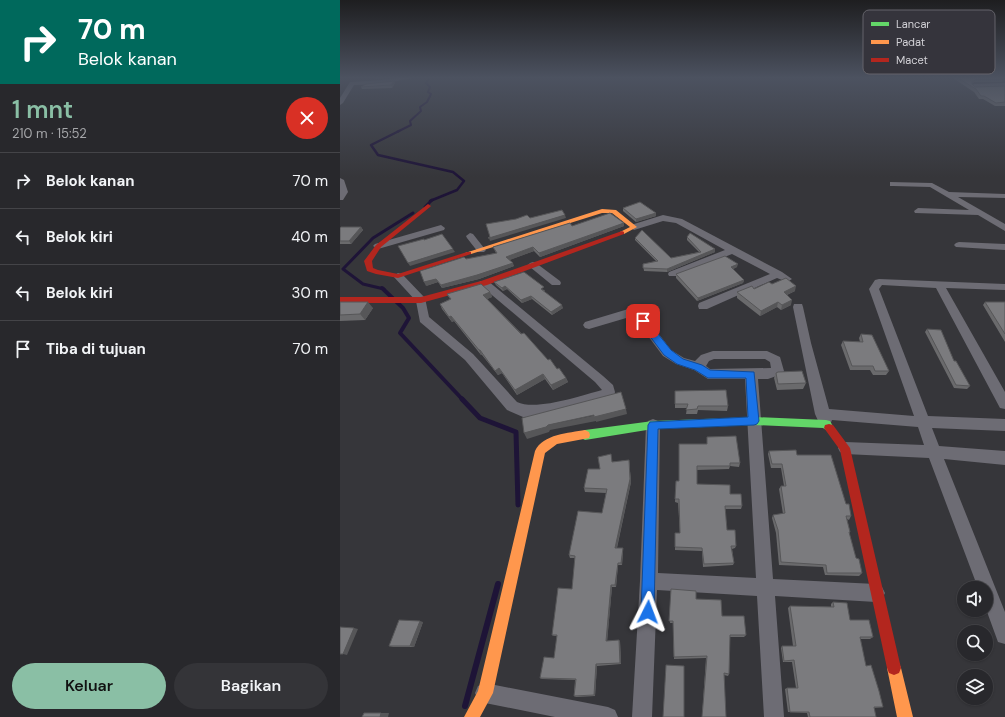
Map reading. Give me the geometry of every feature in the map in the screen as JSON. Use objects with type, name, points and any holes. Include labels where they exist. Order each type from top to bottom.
[{"type":"street","points":[[340,180],[344,192],[340,198]]},
{"type":"street","points":[[893,184],[932,185],[1005,228]]},
{"type":"street","points":[[948,194],[1005,196]]},
{"type":"street","points":[[428,206],[378,246],[368,261],[368,267],[376,272],[398,276],[605,211],[614,211],[634,227]]},
{"type":"street","points":[[918,212],[979,213]]},
{"type":"street","points":[[340,300],[421,300],[484,283],[629,231],[634,227],[658,219],[674,220],[697,229],[782,276],[703,306]]},
{"type":"street","points":[[995,222],[1005,222]]},
{"type":"street","points":[[378,246],[441,228]]},
{"type":"street","points":[[470,236],[481,250]]},
{"type":"street","points":[[959,245],[1005,247]]},
{"type":"street","points":[[673,274],[733,250]]},
{"type":"street","points":[[533,265],[556,283]]},
{"type":"street","points":[[398,276],[421,300],[424,319],[469,357],[512,406],[523,410],[539,411],[605,395],[608,392],[608,389],[599,379],[484,283]]},
{"type":"street","points":[[1005,286],[879,282],[874,289],[934,452],[1005,635]]},
{"type":"street","points":[[939,284],[1005,404]]},
{"type":"street","points":[[798,307],[824,419],[845,448],[876,593],[905,717]]},
{"type":"street","points":[[589,324],[635,310],[667,353],[680,361],[698,367],[708,374],[768,374],[778,371],[776,360],[767,355],[713,355],[705,358],[698,367]]},
{"type":"street","points":[[751,374],[774,717]]},
{"type":"street","points":[[472,717],[485,693],[540,451],[545,445],[553,440],[653,425],[754,421],[824,419],[1005,425]]},
{"type":"street","points":[[642,717],[649,582],[653,425]]},
{"type":"street","points":[[845,448],[934,452],[1005,458]]},
{"type":"street","points":[[649,582],[876,593]]},
{"type":"street","points":[[485,693],[608,717]]},
{"type":"building","points":[[640,202],[656,213],[636,219],[623,208]]},
{"type":"building","points":[[562,210],[565,215],[488,238],[490,237],[486,224],[516,219],[527,215],[530,218]]},
{"type":"building","points":[[610,213],[624,223],[539,253],[533,247],[506,257],[513,263],[477,275],[441,285],[436,279],[424,282],[420,271],[464,257],[466,259],[497,253],[493,247],[570,223],[572,226]]},
{"type":"building","points":[[341,227],[361,227],[349,241],[340,241]]},
{"type":"building","points":[[642,230],[671,258],[701,252],[687,237],[690,233],[715,249],[667,269],[643,268],[643,264],[658,261],[635,238]]},
{"type":"building","points":[[442,234],[453,249],[408,263],[398,246],[424,240]]},
{"type":"building","points":[[725,256],[738,264],[731,267],[744,280],[698,298],[676,274]]},
{"type":"building","points":[[524,272],[544,287],[541,289],[562,305],[551,312],[531,296],[521,300],[505,286],[502,288],[494,282]]},
{"type":"building","points":[[786,278],[796,286],[784,292],[792,300],[782,305],[778,302],[761,311],[737,292],[752,286],[754,289],[769,282],[772,284]]},
{"type":"building","points":[[481,284],[490,292],[483,295],[521,334],[524,333],[548,360],[550,359],[557,369],[559,368],[566,378],[551,385],[543,374],[515,390],[499,368],[495,371],[480,350],[451,316],[449,317],[440,304],[451,299],[447,294]]},
{"type":"building","points":[[340,302],[368,302],[360,314],[340,315]]},
{"type":"building","points":[[985,302],[1005,302],[1005,334]]},
{"type":"building","points":[[927,329],[941,330],[954,361],[956,361],[970,386],[956,385]]},
{"type":"building","points":[[861,334],[872,335],[889,371],[875,371],[873,366],[852,366],[843,341],[863,342]]},
{"type":"building","points":[[802,371],[806,383],[778,384],[776,373]]},
{"type":"building","points":[[726,390],[728,406],[698,406],[697,409],[686,410],[688,404],[675,404],[675,391]]},
{"type":"building","points":[[621,392],[626,409],[594,417],[594,415],[548,425],[546,427],[524,433],[522,418]]},
{"type":"building","points":[[736,436],[740,463],[730,463],[730,466],[697,466],[697,484],[730,485],[730,494],[741,494],[742,506],[725,506],[727,530],[735,530],[736,546],[731,546],[734,563],[704,564],[702,548],[675,547],[675,533],[680,533],[679,499],[675,499],[676,481],[679,481],[679,444],[707,444],[707,437]]},
{"type":"building","points":[[796,450],[797,455],[831,455],[846,504],[849,504],[851,516],[846,516],[849,532],[856,558],[859,559],[862,573],[827,573],[826,565],[781,562],[778,530],[773,515],[785,513],[781,486],[786,486],[782,464],[772,464],[769,451]]},
{"type":"building","points":[[611,454],[612,462],[629,460],[630,479],[615,548],[623,548],[621,563],[618,563],[615,585],[611,585],[606,641],[619,640],[620,663],[596,664],[594,695],[574,696],[576,679],[540,678],[544,657],[554,658],[557,635],[552,635],[558,588],[572,589],[575,556],[569,555],[578,511],[602,513],[607,489],[584,488],[588,469],[600,469],[598,457]]},
{"type":"building","points":[[671,589],[696,591],[696,599],[721,600],[722,616],[744,616],[746,635],[730,635],[729,674],[724,673],[726,717],[702,717],[707,656],[674,657],[673,621],[669,621]]},
{"type":"building","points":[[833,602],[847,603],[850,620],[869,620],[873,637],[860,637],[866,666],[871,665],[883,707],[874,707],[876,717],[810,717],[809,712],[790,712],[787,688],[798,688],[794,660],[784,661],[782,646],[796,646],[790,606],[834,607]]},
{"type":"building","points":[[399,620],[420,621],[410,646],[389,646]]},
{"type":"building","points":[[340,627],[354,628],[343,654],[340,654]]},
{"type":"building","points":[[666,665],[684,666],[684,717],[663,717]]},
{"type":"building","points":[[364,713],[381,713],[380,717],[362,717]]},
{"type":"waterway","points":[[421,110],[410,121],[411,125],[371,145],[378,155],[453,172],[464,181],[457,190],[432,200]]},
{"type":"waterway","points":[[425,207],[432,200]]},
{"type":"waterway","points":[[383,289],[363,284],[343,269],[373,238],[413,213]]},
{"type":"waterway","points":[[383,289],[403,308],[409,318],[400,333],[463,400]]},
{"type":"waterway","points":[[462,399],[480,418],[516,432],[518,505]]},
{"type":"waterway","points":[[465,706],[498,584]]},
{"type":"traffic: fast","points":[[585,435],[653,425],[754,421],[826,424],[829,428]]},
{"type":"traffic: slow","points":[[469,253],[602,211],[614,211],[634,227],[622,233]]},
{"type":"traffic: slow","points":[[472,717],[485,693],[540,451],[545,446],[555,441],[585,435]]},
{"type":"traffic: slow","points":[[894,668],[905,717]]},
{"type":"traffic: jam","points":[[428,206],[378,246],[368,261],[370,269],[376,272],[398,276],[469,253]]},
{"type":"traffic: jam","points":[[340,300],[421,300],[484,283],[622,233]]},
{"type":"traffic: jam","points":[[829,428],[845,448],[894,668]]},
{"type":"route","points":[[643,321],[667,353],[680,361],[698,367],[708,374],[751,374],[754,421],[653,425],[648,612]]}]
